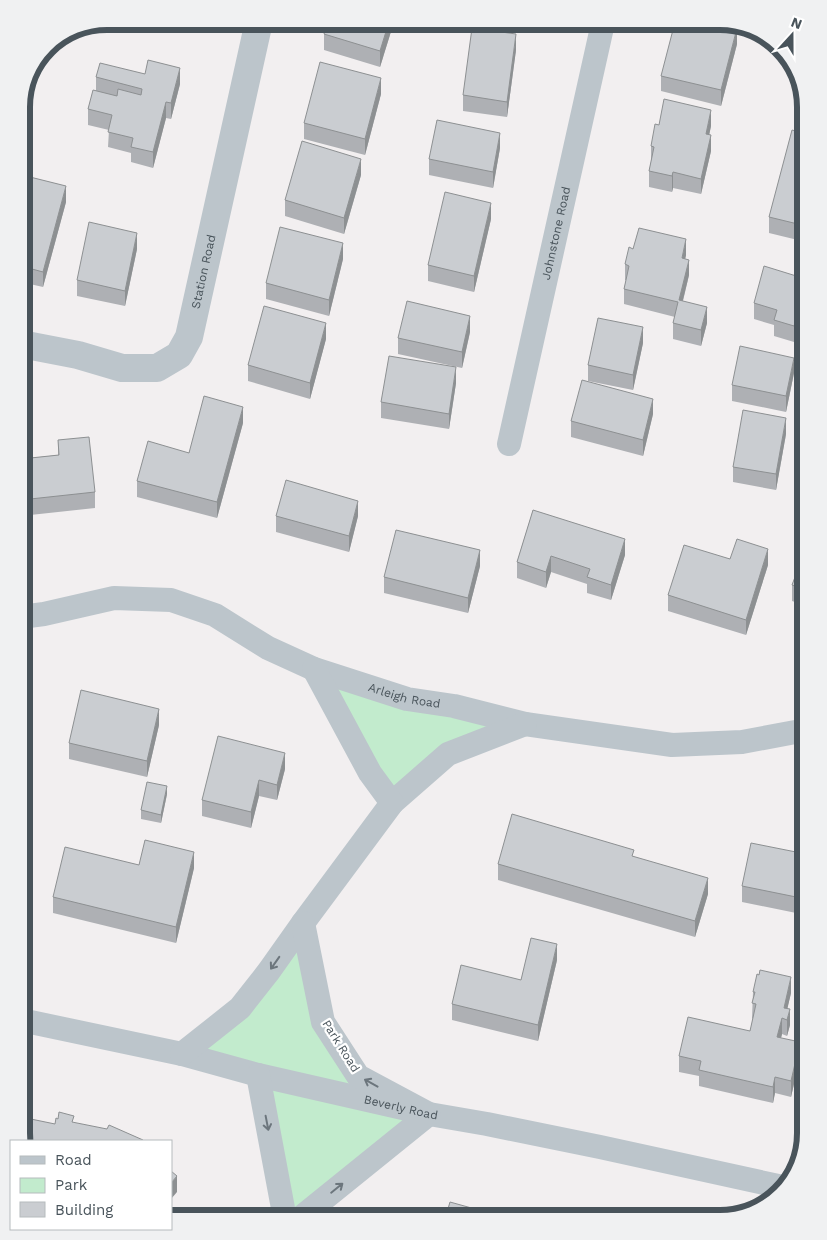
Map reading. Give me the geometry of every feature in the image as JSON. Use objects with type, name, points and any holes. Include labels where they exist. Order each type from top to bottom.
[{"type":"street","name":"Station Road","points":[[30,346],[78,355],[122,368],[157,368],[179,355],[189,337],[257,30]]},
{"type":"street","name":"Johnstone Road","points":[[509,444],[601,30]]},
{"type":"street","name":"Arleigh Road","points":[[30,616],[114,598],[171,600],[216,616],[268,648],[314,669],[407,699],[454,706],[525,724],[672,745],[742,742],[797,732]]},
{"type":"street","points":[[314,669],[370,773],[392,804]]},
{"type":"street","points":[[182,1054],[240,1008],[392,804],[448,754],[525,724]]},
{"type":"street","name":"Park Road","points":[[303,922],[323,1022],[358,1076],[429,1114]]},
{"type":"street","name":"Beverly Road","points":[[30,1022],[182,1054],[258,1075],[429,1114],[525,1131],[777,1186]]},
{"type":"street","points":[[258,1075],[283,1210]]},
{"type":"street","points":[[310,1210],[429,1114]]},
{"type":"green space","points":[[314,669],[525,724],[448,754],[392,803]]},
{"type":"green space","points":[[303,923],[323,1022],[358,1076],[429,1114],[297,1210],[283,1210],[258,1075],[182,1054]]},
{"type":"building","points":[[325,30],[386,30],[380,51],[324,34]]},
{"type":"building","points":[[472,30],[516,34],[507,102],[463,95]]},
{"type":"building","points":[[673,30],[725,30],[736,32],[721,90],[661,76]]},
{"type":"building","points":[[148,60],[180,68],[171,103],[166,102],[153,152],[131,147],[133,138],[108,132],[112,115],[88,109],[93,90],[117,96],[118,89],[141,95],[142,89],[96,77],[100,63],[145,74]]},
{"type":"building","points":[[320,62],[381,78],[365,139],[304,123]]},
{"type":"building","points":[[664,99],[711,110],[706,134],[711,135],[701,179],[673,172],[672,176],[649,171],[654,147],[651,146],[655,124],[659,125]]},
{"type":"building","points":[[437,120],[500,133],[493,172],[429,159]]},
{"type":"building","points":[[792,130],[797,131],[797,224],[769,217]]},
{"type":"building","points":[[302,141],[361,159],[344,218],[285,200]]},
{"type":"building","points":[[30,177],[66,186],[43,272],[30,268]]},
{"type":"building","points":[[445,192],[491,203],[474,276],[428,265]]},
{"type":"building","points":[[89,222],[137,233],[125,291],[77,280]]},
{"type":"building","points":[[280,227],[343,243],[329,300],[266,283]]},
{"type":"building","points":[[639,228],[686,239],[682,258],[689,260],[679,300],[707,307],[701,330],[673,323],[678,302],[624,289],[629,266],[625,264],[629,247],[633,249]]},
{"type":"building","points":[[764,266],[797,276],[797,316],[794,326],[774,320],[777,310],[754,303]]},
{"type":"building","points":[[407,301],[470,316],[462,352],[398,338]]},
{"type":"building","points":[[264,306],[326,323],[310,383],[248,365]]},
{"type":"building","points":[[598,318],[643,327],[633,375],[588,365]]},
{"type":"building","points":[[740,346],[794,358],[786,396],[732,385]]},
{"type":"building","points":[[389,356],[456,367],[449,414],[381,402]]},
{"type":"building","points":[[582,380],[653,399],[643,440],[571,421]]},
{"type":"building","points":[[204,396],[243,407],[217,502],[137,481],[148,441],[189,453]]},
{"type":"building","points":[[743,410],[786,418],[776,474],[733,467]]},
{"type":"building","points":[[89,437],[95,492],[30,499],[30,458],[59,455],[58,440]]},
{"type":"building","points":[[286,480],[358,501],[349,536],[276,516]]},
{"type":"building","points":[[533,510],[625,539],[611,585],[587,577],[590,569],[551,556],[546,572],[517,562]]},
{"type":"building","points":[[396,530],[480,550],[468,598],[384,577]]},
{"type":"building","points":[[737,539],[768,549],[746,620],[668,595],[684,545],[730,559]]},
{"type":"building","points":[[797,572],[797,587],[792,585]]},
{"type":"building","points":[[81,690],[159,709],[147,761],[69,743]]},
{"type":"building","points":[[218,736],[285,753],[277,785],[259,780],[251,812],[202,800]]},
{"type":"building","points":[[147,782],[167,786],[161,815],[141,810]]},
{"type":"building","points":[[512,814],[634,850],[632,856],[708,878],[695,921],[498,864]]},
{"type":"building","points":[[145,840],[194,852],[176,927],[53,897],[65,847],[139,865]]},
{"type":"building","points":[[751,843],[797,852],[797,897],[742,886]]},
{"type":"building","points":[[531,938],[557,944],[538,1025],[452,1004],[461,965],[521,980]]},
{"type":"building","points":[[760,970],[791,977],[784,1008],[790,1009],[787,1020],[782,1018],[777,1037],[797,1041],[797,1055],[791,1081],[775,1077],[773,1087],[699,1070],[701,1061],[679,1056],[688,1017],[750,1031],[756,1004],[752,1003],[755,992],[753,992],[757,974],[759,975]]},
{"type":"building","points":[[59,1112],[74,1116],[72,1122],[107,1129],[109,1125],[143,1140],[31,1140],[30,1119],[55,1124],[56,1118],[58,1119]]},
{"type":"building","points":[[172,1172],[177,1176],[172,1182]]},
{"type":"building","points":[[450,1202],[479,1210],[448,1210]]}]
